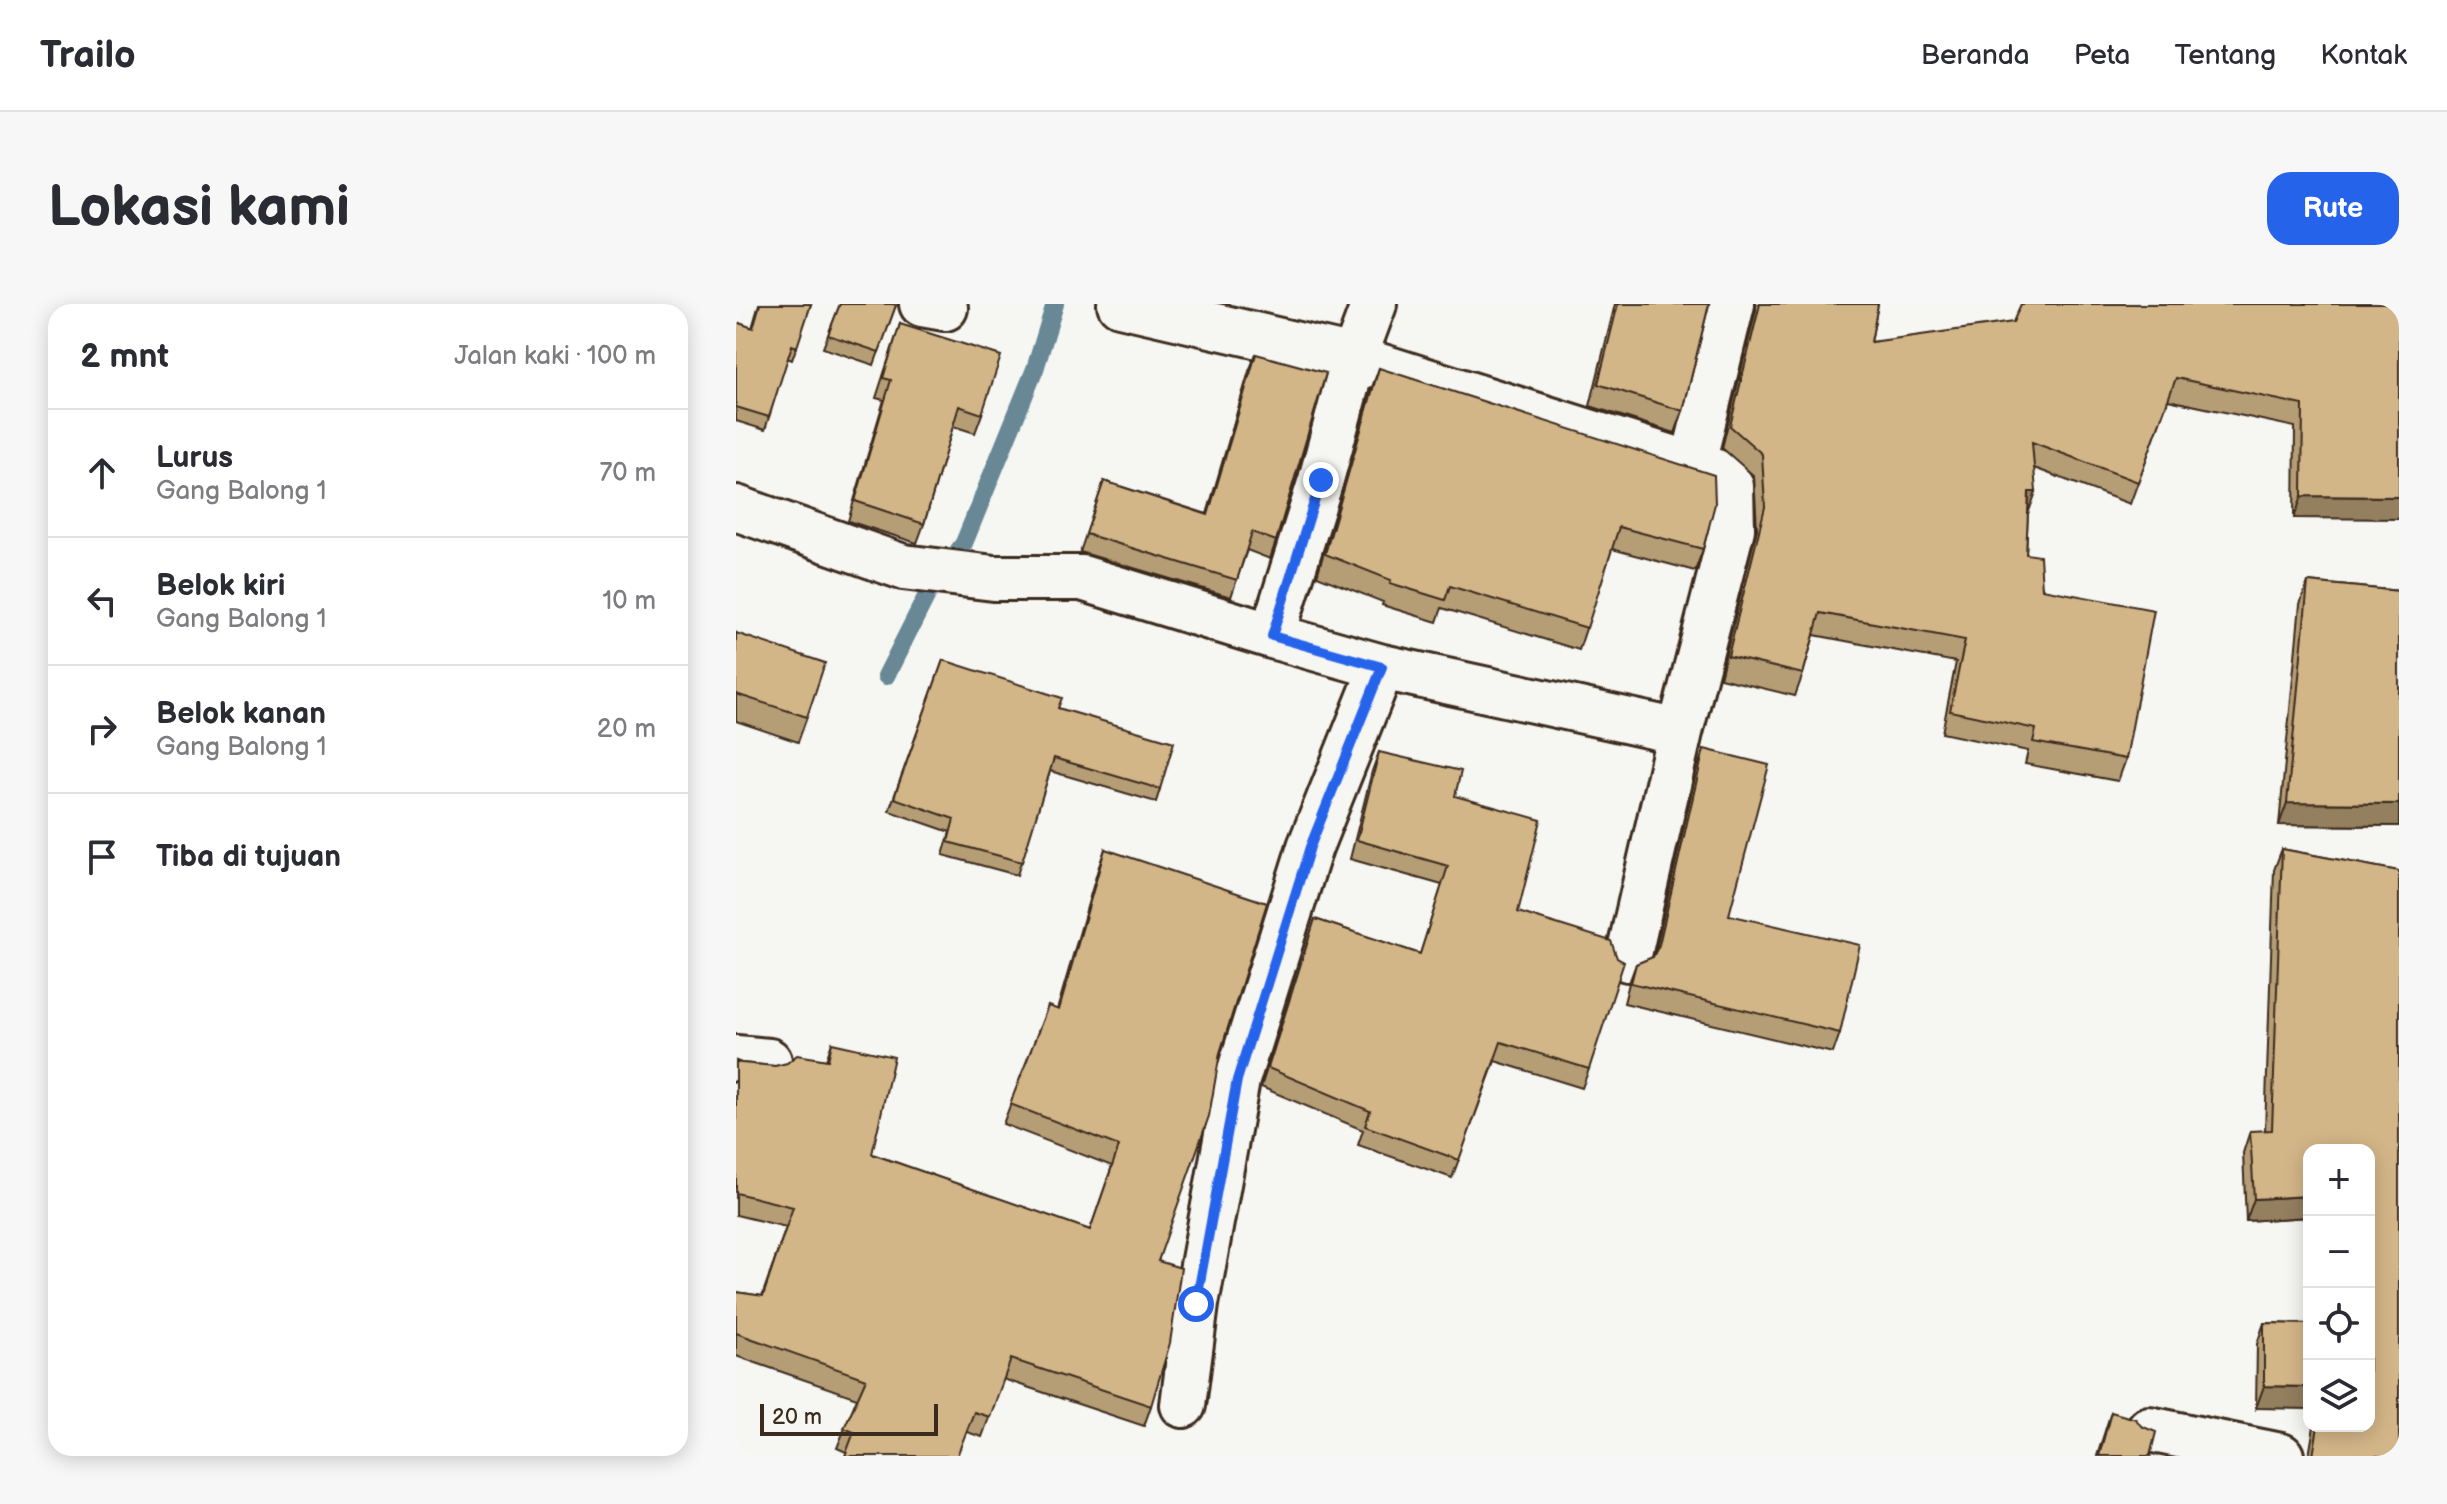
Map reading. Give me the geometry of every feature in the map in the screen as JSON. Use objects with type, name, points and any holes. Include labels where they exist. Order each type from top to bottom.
[{"type":"street","points":[[1120,304],[1354,358],[1692,467],[1716,472],[1731,486],[1734,503],[1732,529],[1680,732],[1628,959]]},
{"type":"street","points":[[1272,636],[1321,480],[1354,358],[1374,304]]},
{"type":"street","points":[[1692,467],[1732,304]]},
{"type":"street","points":[[736,508],[903,567],[994,578],[1082,578],[1382,667],[1680,732]]},
{"type":"street","points":[[1183,1405],[1196,1304],[1237,1080],[1310,847],[1382,667]]},
{"type":"street","points":[[2149,1429],[2281,1456]]},
{"type":"building","points":[[760,304],[811,304],[797,347],[792,345],[769,417],[736,407],[736,322],[753,328]]},
{"type":"building","points":[[840,304],[896,305],[879,352],[828,335]]},
{"type":"building","points":[[1618,304],[1709,304],[1683,411],[1598,384]]},
{"type":"building","points":[[1760,304],[1878,304],[1871,342],[2013,322],[2021,304],[2399,304],[2399,497],[2302,496],[2303,405],[2176,378],[2138,482],[2032,442],[2036,492],[2029,492],[2026,554],[2040,556],[2042,589],[2154,610],[2126,759],[2033,742],[2036,729],[1950,711],[1965,640],[1820,613],[1803,674],[1728,656],[1765,507],[1762,454],[1730,426]]},
{"type":"building","points":[[900,324],[1001,356],[982,414],[959,406],[924,524],[855,501],[891,380],[883,378]]},
{"type":"building","points":[[1256,354],[1326,373],[1276,541],[1252,532],[1237,580],[1086,534],[1104,481],[1208,515]]},
{"type":"building","points":[[1379,368],[1714,475],[1715,504],[1703,549],[1619,527],[1587,628],[1450,586],[1445,600],[1390,583],[1391,580],[1325,554]]},
{"type":"building","points":[[2308,582],[2399,591],[2399,804],[2287,803]]},
{"type":"building","points":[[736,633],[825,663],[807,717],[736,694]]},
{"type":"building","points":[[943,660],[1062,698],[1058,708],[1174,742],[1160,789],[1054,758],[1022,862],[948,842],[954,819],[894,798]]},
{"type":"building","points":[[1704,749],[1769,765],[1729,915],[1860,945],[1840,1033],[1631,983],[1636,964],[1653,957],[1659,945]]},
{"type":"building","points":[[1379,752],[1461,771],[1455,796],[1541,820],[1518,912],[1611,941],[1617,958],[1624,962],[1589,1069],[1501,1042],[1459,1160],[1365,1126],[1370,1111],[1268,1068],[1315,919],[1420,954],[1448,866],[1357,840]]},
{"type":"building","points":[[1105,849],[1267,903],[1220,1053],[1209,1116],[1158,1261],[1181,1268],[1170,1343],[1151,1406],[1011,1359],[990,1417],[974,1412],[957,1456],[845,1456],[854,1432],[844,1428],[866,1379],[736,1333],[736,1292],[763,1296],[793,1207],[736,1193],[736,1061],[775,1066],[787,1063],[797,1055],[828,1060],[832,1043],[894,1057],[872,1154],[1090,1230],[1119,1146],[1010,1104],[1048,1006],[1059,1010]]},
{"type":"building","points":[[2282,849],[2399,871],[2399,1451],[2396,1450],[2395,1456],[2313,1456],[2317,1432],[2375,1432],[2375,1144],[2303,1144],[2303,1196],[2254,1199],[2250,1131],[2272,1130]]},
{"type":"building","points":[[2264,1323],[2303,1324],[2303,1387],[2264,1386]]},
{"type":"building","points":[[2111,1412],[2136,1419],[2141,1426],[2156,1432],[2150,1456],[2099,1456]]},
{"type":"waterway","points":[[886,676],[929,591],[964,543],[1035,369],[1055,304]]},
{"type":"route","points":[[1196,1304],[1237,1080],[1310,847],[1382,667],[1272,636],[1321,480]]}]
